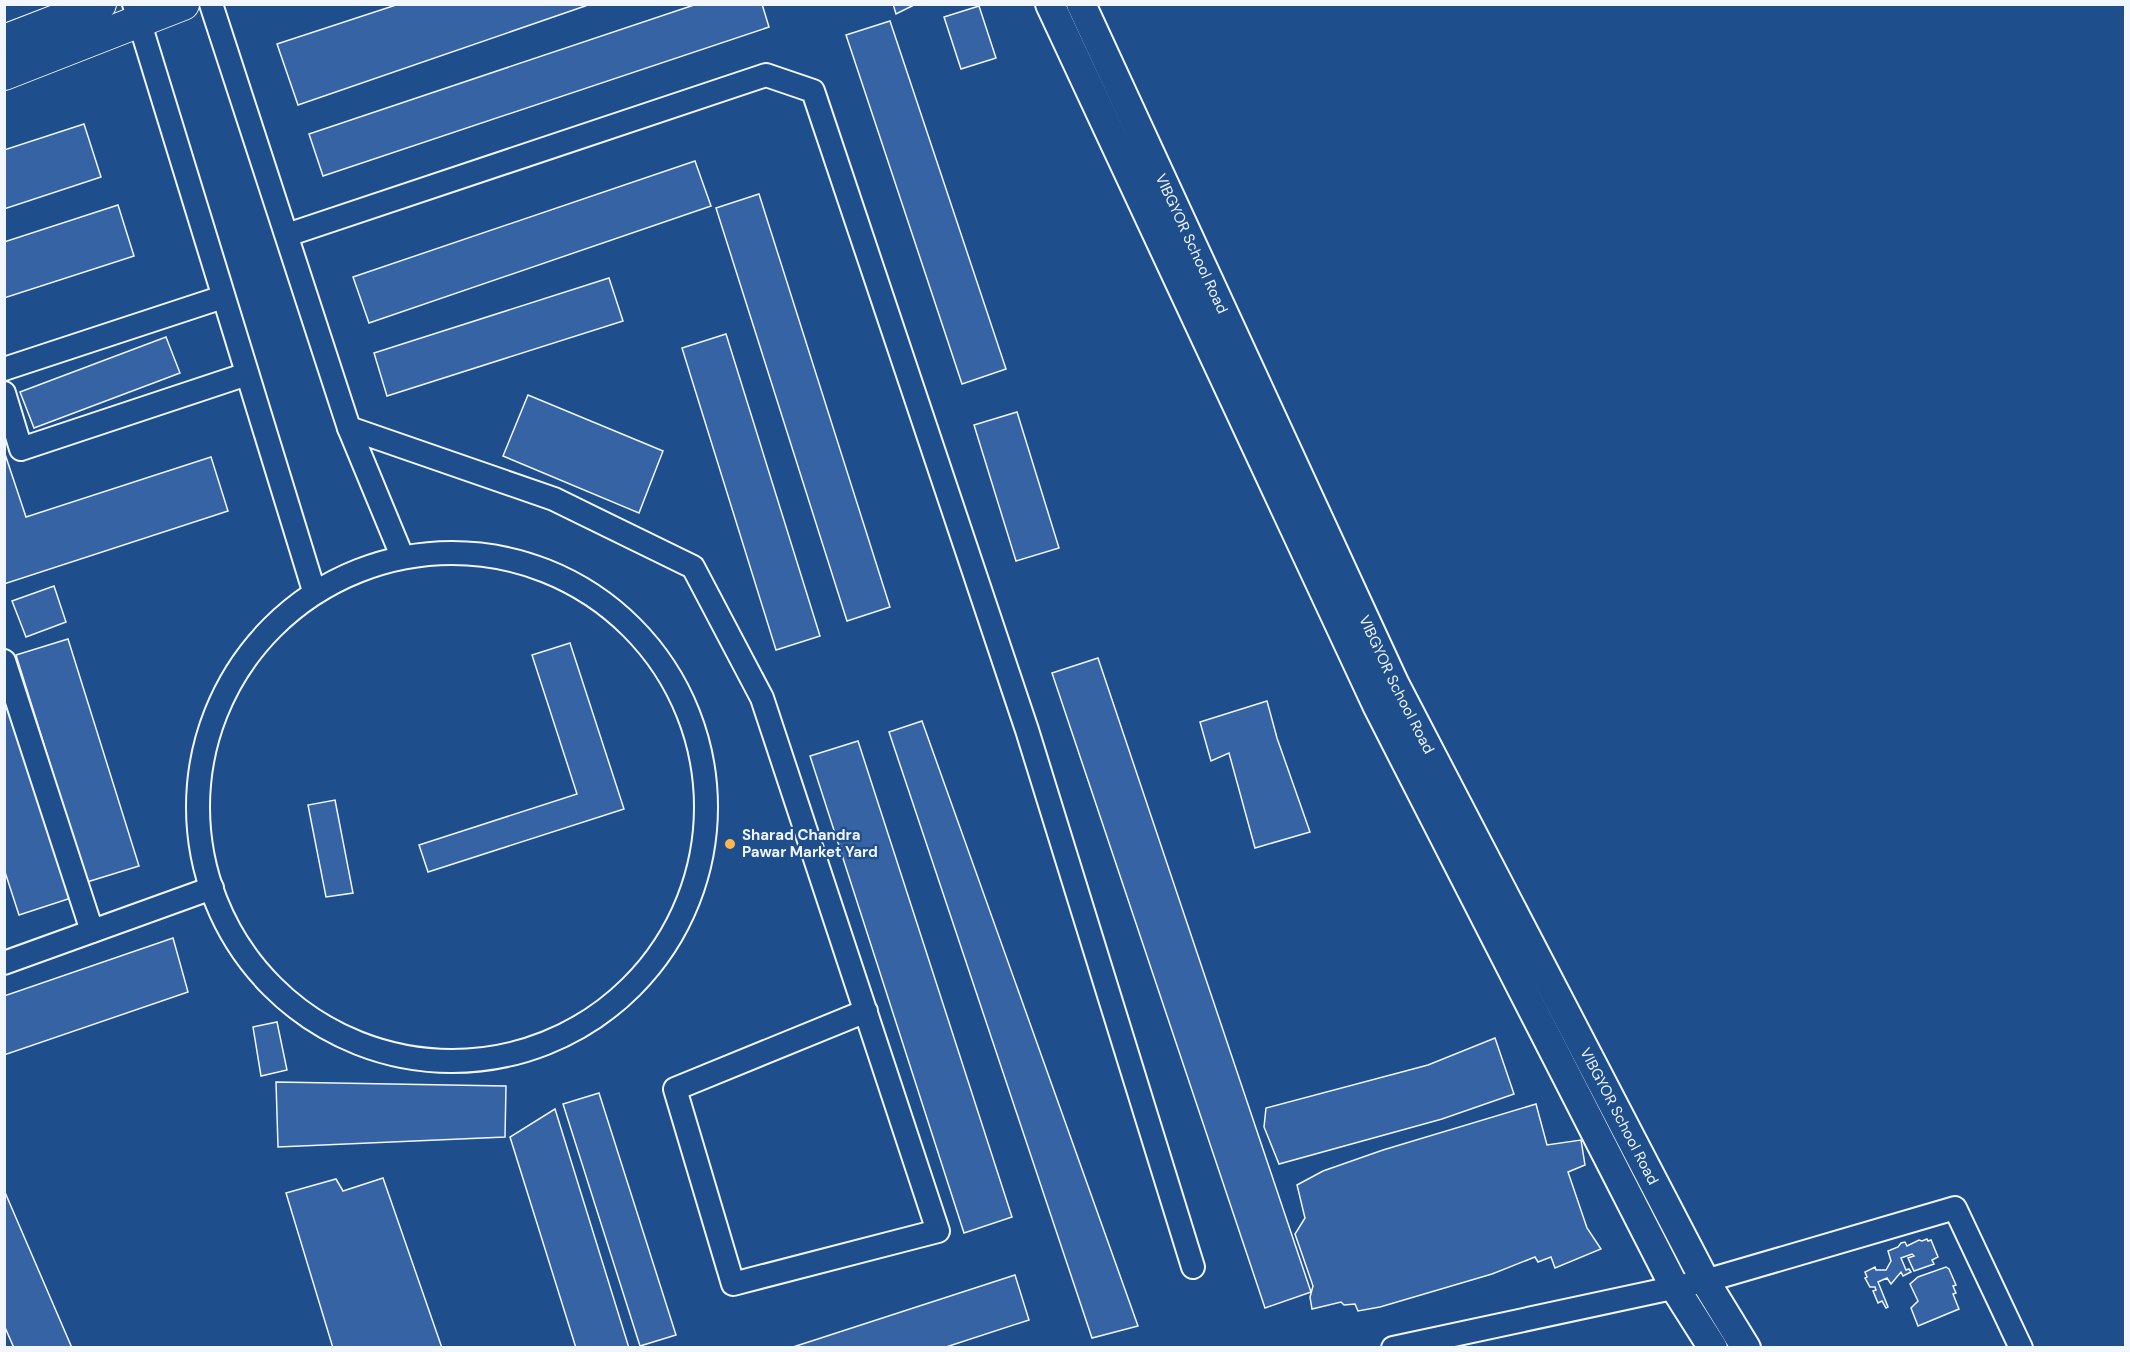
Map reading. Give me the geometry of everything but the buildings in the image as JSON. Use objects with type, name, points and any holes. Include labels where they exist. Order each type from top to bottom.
[{"type":"highway","points":[[4,41],[100,4]]},
{"type":"highway","points":[[4,74],[137,12],[183,4]]},
{"type":"main road","name":"VIBGYOR School Road","points":[[1050,4],[1324,563],[1401,696],[1705,1281],[1746,1347]]},
{"type":"main road","name":"VIBGYOR School Road","points":[[1081,4],[1324,563],[1378,707],[1675,1288],[1713,1347]]},
{"type":"street","points":[[211,4],[349,428],[402,556]]},
{"type":"street","points":[[137,12],[314,591]]},
{"type":"street","points":[[286,236],[766,75],[813,91],[1027,730],[1193,1267]]},
{"type":"street","points":[[4,369],[224,297]]},
{"type":"street","points":[[4,393],[21,449],[247,374]]},
{"type":"street","points":[[349,428],[554,499],[693,567],[762,698],[866,1011],[938,1231],[733,1284],[675,1089],[866,1011]]},
{"type":"street","points":[[464,551],[526,562],[583,588],[632,627],[652,652],[671,677],[696,735],[706,797],[701,859],[681,919],[648,971],[602,1014],[547,1045],[487,1060],[424,1061],[363,1047],[308,1018],[261,976],[226,924],[204,865],[197,802],[205,740],[229,682],[266,631],[314,591],[356,569],[402,556],[464,551]]},
{"type":"street","points":[[4,661],[92,931]]},
{"type":"street","points":[[4,963],[212,888]]},
{"type":"street","points":[[1393,1347],[1705,1281],[1955,1208],[2021,1347]]},
{"type":"place","name":"Sharad Chandra Pawar Market Yard","points":[[730,844]]}]
